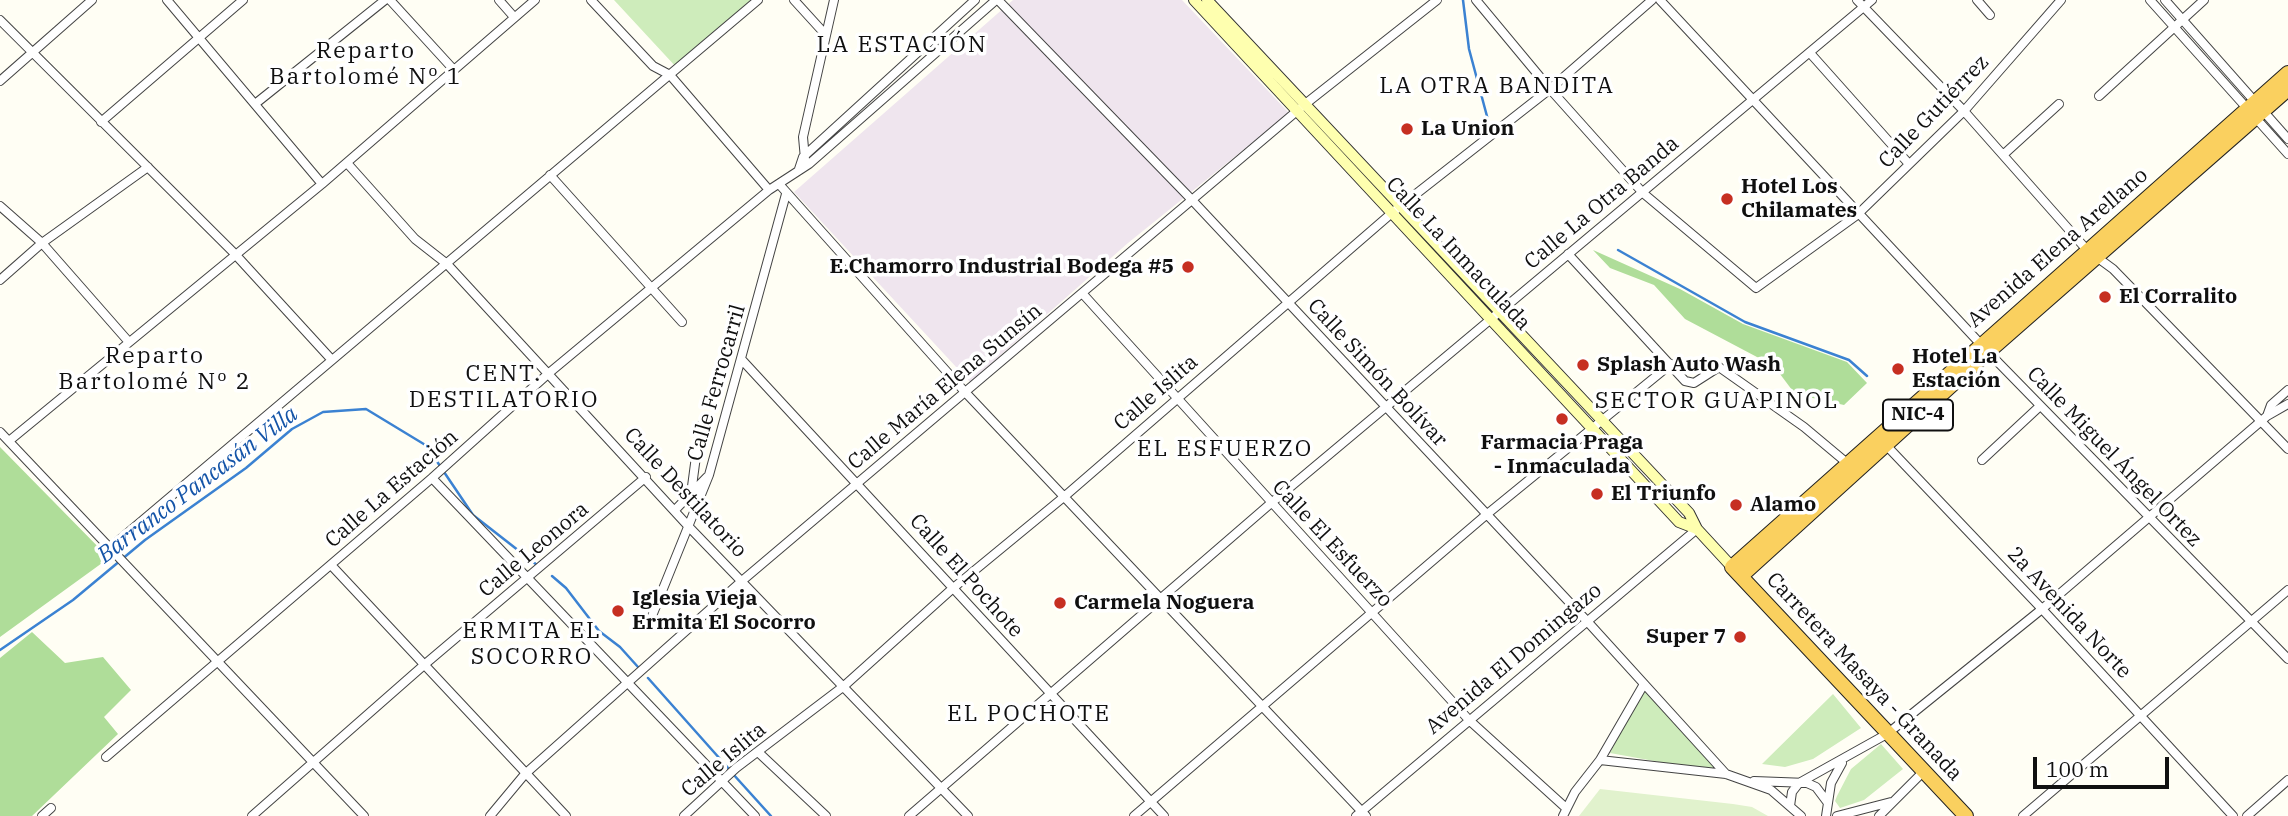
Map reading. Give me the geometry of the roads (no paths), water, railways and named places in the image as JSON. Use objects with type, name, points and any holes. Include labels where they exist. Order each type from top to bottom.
[{"type":"highway","name":"Avenida Elena Arellano","points":[[2256,110],[2288,73]]},
{"type":"highway","name":"Avenida Elena Arellano","points":[[1737,571],[2174,181],[2256,110],[2288,89]]},
{"type":"highway","name":"Avenida Elena Arellano","points":[[1824,492],[1847,463],[1881,440]]},
{"type":"highway","name":"Carretera Masaya - Granada","points":[[1737,571],[1966,816]]},
{"type":"main road","name":"Calle La Inmaculada","points":[[1201,1],[1598,426],[1679,522],[1697,530],[1737,571]]},
{"type":"street","points":[[0,81],[92,0]]},
{"type":"street","points":[[167,0],[322,184]]},
{"type":"street","points":[[102,122],[243,0]]},
{"type":"street","points":[[255,104],[385,0]]},
{"type":"street","points":[[390,0],[454,70]]},
{"type":"street","points":[[499,0],[514,17]]},
{"type":"street","points":[[9,441],[234,253],[322,184],[535,0]]},
{"type":"street","points":[[591,0],[653,66],[670,75],[769,190]]},
{"type":"street","points":[[113,549],[331,359],[758,0]]},
{"type":"street","points":[[794,0],[825,34]]},
{"type":"street","points":[[806,160],[803,137],[834,0]]},
{"type":"street","name":"Calle La Estación","points":[[106,757],[451,461],[549,373],[769,190],[799,169],[876,90],[975,0]]},
{"type":"street","points":[[806,160],[885,99],[997,0]]},
{"type":"street","name":"Calle Simón Bolívar","points":[[997,0],[1192,200],[1385,409],[1586,620],[1726,774]]},
{"type":"street","name":"Calle María Elena Sunsín","points":[[490,816],[525,774],[743,580],[1301,108],[1437,0]]},
{"type":"street","points":[[1476,0],[1550,89],[1643,193]]},
{"type":"street","name":"Calle Islita","points":[[684,816],[736,768],[844,686],[952,589],[1065,496],[1396,209],[1550,89],[1652,0]]},
{"type":"street","name":"Calle Miguel Ángel Ortez","points":[[1660,0],[1857,215],[2147,518],[2288,659]]},
{"type":"street","points":[[1857,0],[1964,111],[2092,253],[2264,419],[2288,449]]},
{"type":"street","name":"Calle La Otra Banda","points":[[909,816],[1052,696],[1270,504],[1872,0]]},
{"type":"street","points":[[1977,0],[1990,15]]},
{"type":"street","name":"Calle Gutiérrez","points":[[1643,193],[1756,288],[1857,215],[1964,111],[2061,0]]},
{"type":"street","points":[[2150,0],[2256,110],[2288,139]]},
{"type":"street","points":[[2165,0],[2256,110],[2288,154]]},
{"type":"street","points":[[2099,96],[2204,0]]},
{"type":"street","points":[[0,20],[234,253],[331,359]]},
{"type":"street","points":[[933,38],[943,47]]},
{"type":"street","points":[[1810,53],[1909,163]]},
{"type":"street","points":[[876,90],[885,99]]},
{"type":"street","points":[[2003,155],[2059,104]]},
{"type":"street","name":"Calle Destilatorio","points":[[347,163],[415,239],[447,264],[646,477],[690,528],[968,816]]},
{"type":"street","points":[[0,280],[42,243],[148,167]]},
{"type":"street","points":[[550,175],[682,322]]},
{"type":"street","points":[[779,184],[965,392],[1161,598],[1361,815]]},
{"type":"street","name":"Calle Ferrocarril","points":[[652,616],[690,528],[709,475],[786,194]]},
{"type":"street","points":[[0,206],[42,243],[128,341]]},
{"type":"street","points":[[1567,254],[1592,284],[1690,384],[1719,367],[1804,427],[1847,463]]},
{"type":"street","name":"Calle El Esfuerzo","points":[[1082,293],[1270,504],[1469,720],[1564,812]]},
{"type":"street","name":"Calle El Pochote","points":[[742,360],[1164,816]]},
{"type":"street","points":[[1134,816],[1486,515],[1671,364]]},
{"type":"street","points":[[2264,419],[2271,405],[2288,390]]},
{"type":"street","points":[[1790,806],[1793,792],[1799,783],[1887,734],[2042,608],[2264,419],[2288,404]]},
{"type":"street","points":[[1982,460],[2040,406]]},
{"type":"street","points":[[691,494],[700,426]]},
{"type":"street","points":[[0,432],[130,566],[364,816]]},
{"type":"street","name":"2a Avenida Norte","points":[[1881,440],[2042,608],[2233,816]]},
{"type":"street","points":[[675,510],[709,475]]},
{"type":"street","points":[[433,476],[629,684],[725,778],[755,816]]},
{"type":"street","name":"Calle Leonora","points":[[253,816],[424,664],[530,579],[646,477]]},
{"type":"street","name":"Avenida El Domingazo","points":[[1361,815],[1586,620],[1697,530]]},
{"type":"street","points":[[331,565],[566,816]]},
{"type":"street","points":[[2023,816],[2138,715],[2288,590]]},
{"type":"street","points":[[1564,812],[1600,760],[1644,684]]},
{"type":"street","points":[[758,752],[825,816]]},
{"type":"street","points":[[1826,816],[1832,783],[1846,758]]},
{"type":"street","points":[[1600,760],[1726,774],[1771,790],[1801,816]]},
{"type":"street","points":[[1879,816],[1923,772]]},
{"type":"street","points":[[2247,816],[2288,780]]},
{"type":"street","points":[[1748,781],[1799,783],[1816,787],[1828,803]]},
{"type":"street","points":[[1837,816],[1891,802]]},
{"type":"street","points":[[42,816],[51,808]]},
{"type":"waterway","points":[[1463,0],[1469,49],[1488,120]]},
{"type":"waterway","points":[[1618,250],[1745,322],[1849,360],[1867,376]]},
{"type":"waterway","name":"Barranco Pancasán Villa","points":[[0,650],[73,600],[145,540],[246,468],[292,429],[323,412],[366,409],[427,446],[440,466]]},
{"type":"waterway","name":"Barranco Pancasán Villa","points":[[444,472],[473,515],[537,565]]},
{"type":"waterway","name":"Barranco Pancasán Villa","points":[[552,576],[566,588],[599,631],[620,647],[638,667]]},
{"type":"waterway","name":"Barranco Pancasán Villa","points":[[648,678],[729,769]]},
{"type":"waterway","name":"Barranco Pancasán Villa","points":[[733,774],[771,816]]},
{"type":"place","name":"La Union","points":[[1407,129]]},
{"type":"place","name":"Hotel Los Chilamates","points":[[1727,199]]},
{"type":"place","name":"E.Chamorro Industrial Bodega #5","points":[[1188,267]]},
{"type":"place","name":"El Corralito","points":[[2105,297]]},
{"type":"place","name":"Splash Auto Wash","points":[[1583,365]]},
{"type":"place","name":"Hotel La Estación","points":[[1898,369]]},
{"type":"place","name":"Farmacia Praga - Inmaculada","points":[[1562,419]]},
{"type":"place","name":"El Triunfo","points":[[1597,494]]},
{"type":"place","name":"Alamo","points":[[1736,505]]},
{"type":"place","name":"Carmela Noguera","points":[[1060,603]]},
{"type":"place","name":"Iglesia Vieja Ermita El Socorro","points":[[618,611]]},
{"type":"place","name":"Super 7","points":[[1740,637]]},
{"type":"district","name":"LA ESTACIÓN","points":[[902,45]]},
{"type":"district","name":"Reparto Bartolomé Nº 1","points":[[366,64]]},
{"type":"district","name":"LA OTRA BANDITA","points":[[1497,86]]},
{"type":"district","name":"Reparto Bartolomé Nº 2","points":[[155,369]]},
{"type":"district","name":"CENT. DESTILATORIO","points":[[504,387]]},
{"type":"district","name":"SECTOR GUAPINOL","points":[[1717,401]]},
{"type":"district","name":"EL ESFUERZO","points":[[1225,449]]},
{"type":"district","name":"ERMITA EL SOCORRO","points":[[532,644]]},
{"type":"district","name":"EL POCHOTE","points":[[1029,714]]}]
